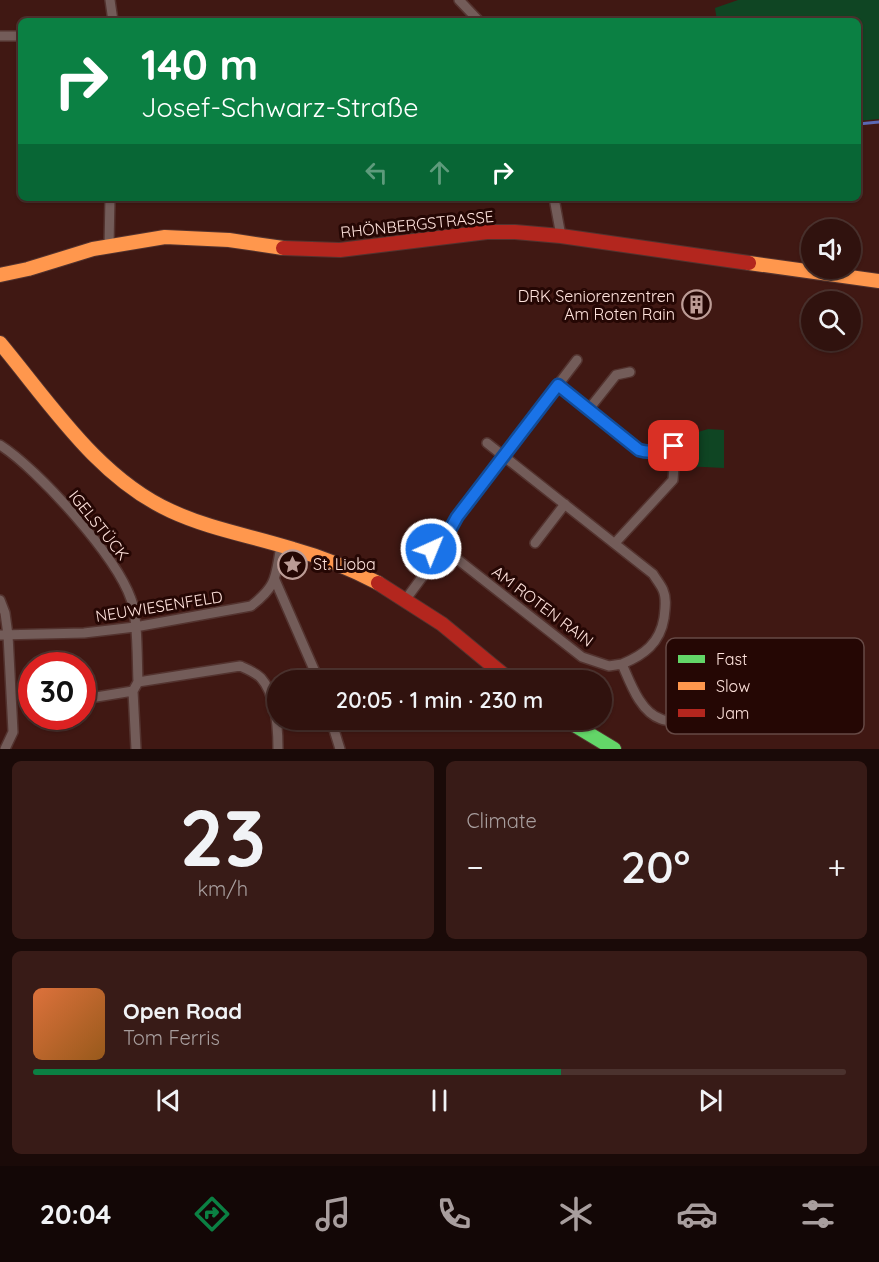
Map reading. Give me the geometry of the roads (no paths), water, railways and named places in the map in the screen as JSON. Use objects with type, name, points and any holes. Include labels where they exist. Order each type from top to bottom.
[{"type":"street","points":[[110,0],[113,18]]},
{"type":"street","points":[[459,0],[476,18]]},
{"type":"street","points":[[0,36],[18,36]]},
{"type":"street","points":[[109,246],[110,201]]},
{"type":"street","points":[[555,201],[561,236]]},
{"type":"street","name":"RHÖNBERGSTRASSE","points":[[0,274],[28,269],[77,253],[150,238],[229,240],[270,247],[340,250],[487,232],[515,232],[561,236],[879,281]]},
{"type":"street","points":[[0,343],[75,435],[93,454],[131,486],[157,503],[194,521],[338,565],[406,599],[464,639],[499,670]]},
{"type":"street","points":[[447,535],[457,517],[577,360]]},
{"type":"street","points":[[589,409],[616,375],[630,372]]},
{"type":"street","points":[[558,385],[639,450],[648,453],[674,446],[673,480],[615,543]]},
{"type":"street","points":[[487,443],[653,574],[663,590],[665,600],[662,631],[650,649],[638,658],[622,664],[633,689],[645,707],[660,719],[666,720]]},
{"type":"street","name":"IGELSTÜCK","points":[[0,445],[39,477],[115,567],[132,600],[138,682]]},
{"type":"street","points":[[535,543],[565,504]]},
{"type":"street","points":[[447,535],[454,542],[452,555],[445,558],[437,557],[431,549],[433,540],[437,536],[447,535]]},
{"type":"street","points":[[281,546],[275,580],[314,670]]},
{"type":"street","name":"AM ROTEN RAIN","points":[[452,555],[582,657],[609,666],[622,664]]},
{"type":"street","points":[[406,599],[437,557]]},
{"type":"street","name":"NEUWIESENFELD","points":[[4,635],[84,633],[135,627],[251,606],[262,597],[275,580]]},
{"type":"street","points":[[0,600],[5,613],[4,635],[13,732],[5,749]]},
{"type":"street","points":[[136,749],[133,691],[138,682],[240,666],[252,671],[267,686],[274,708],[278,749]]},
{"type":"street","points":[[96,697],[133,691]]},
{"type":"street","points":[[334,730],[340,749]]},
{"type":"street","points":[[583,730],[614,749]]},
{"type":"waterway","points":[[861,124],[879,122]]},
{"type":"place","name":"DRK Seniorenzentren Am Roten Rain","points":[[696,305]]},
{"type":"place","name":"St. Lioba","points":[[292,564]]}]
